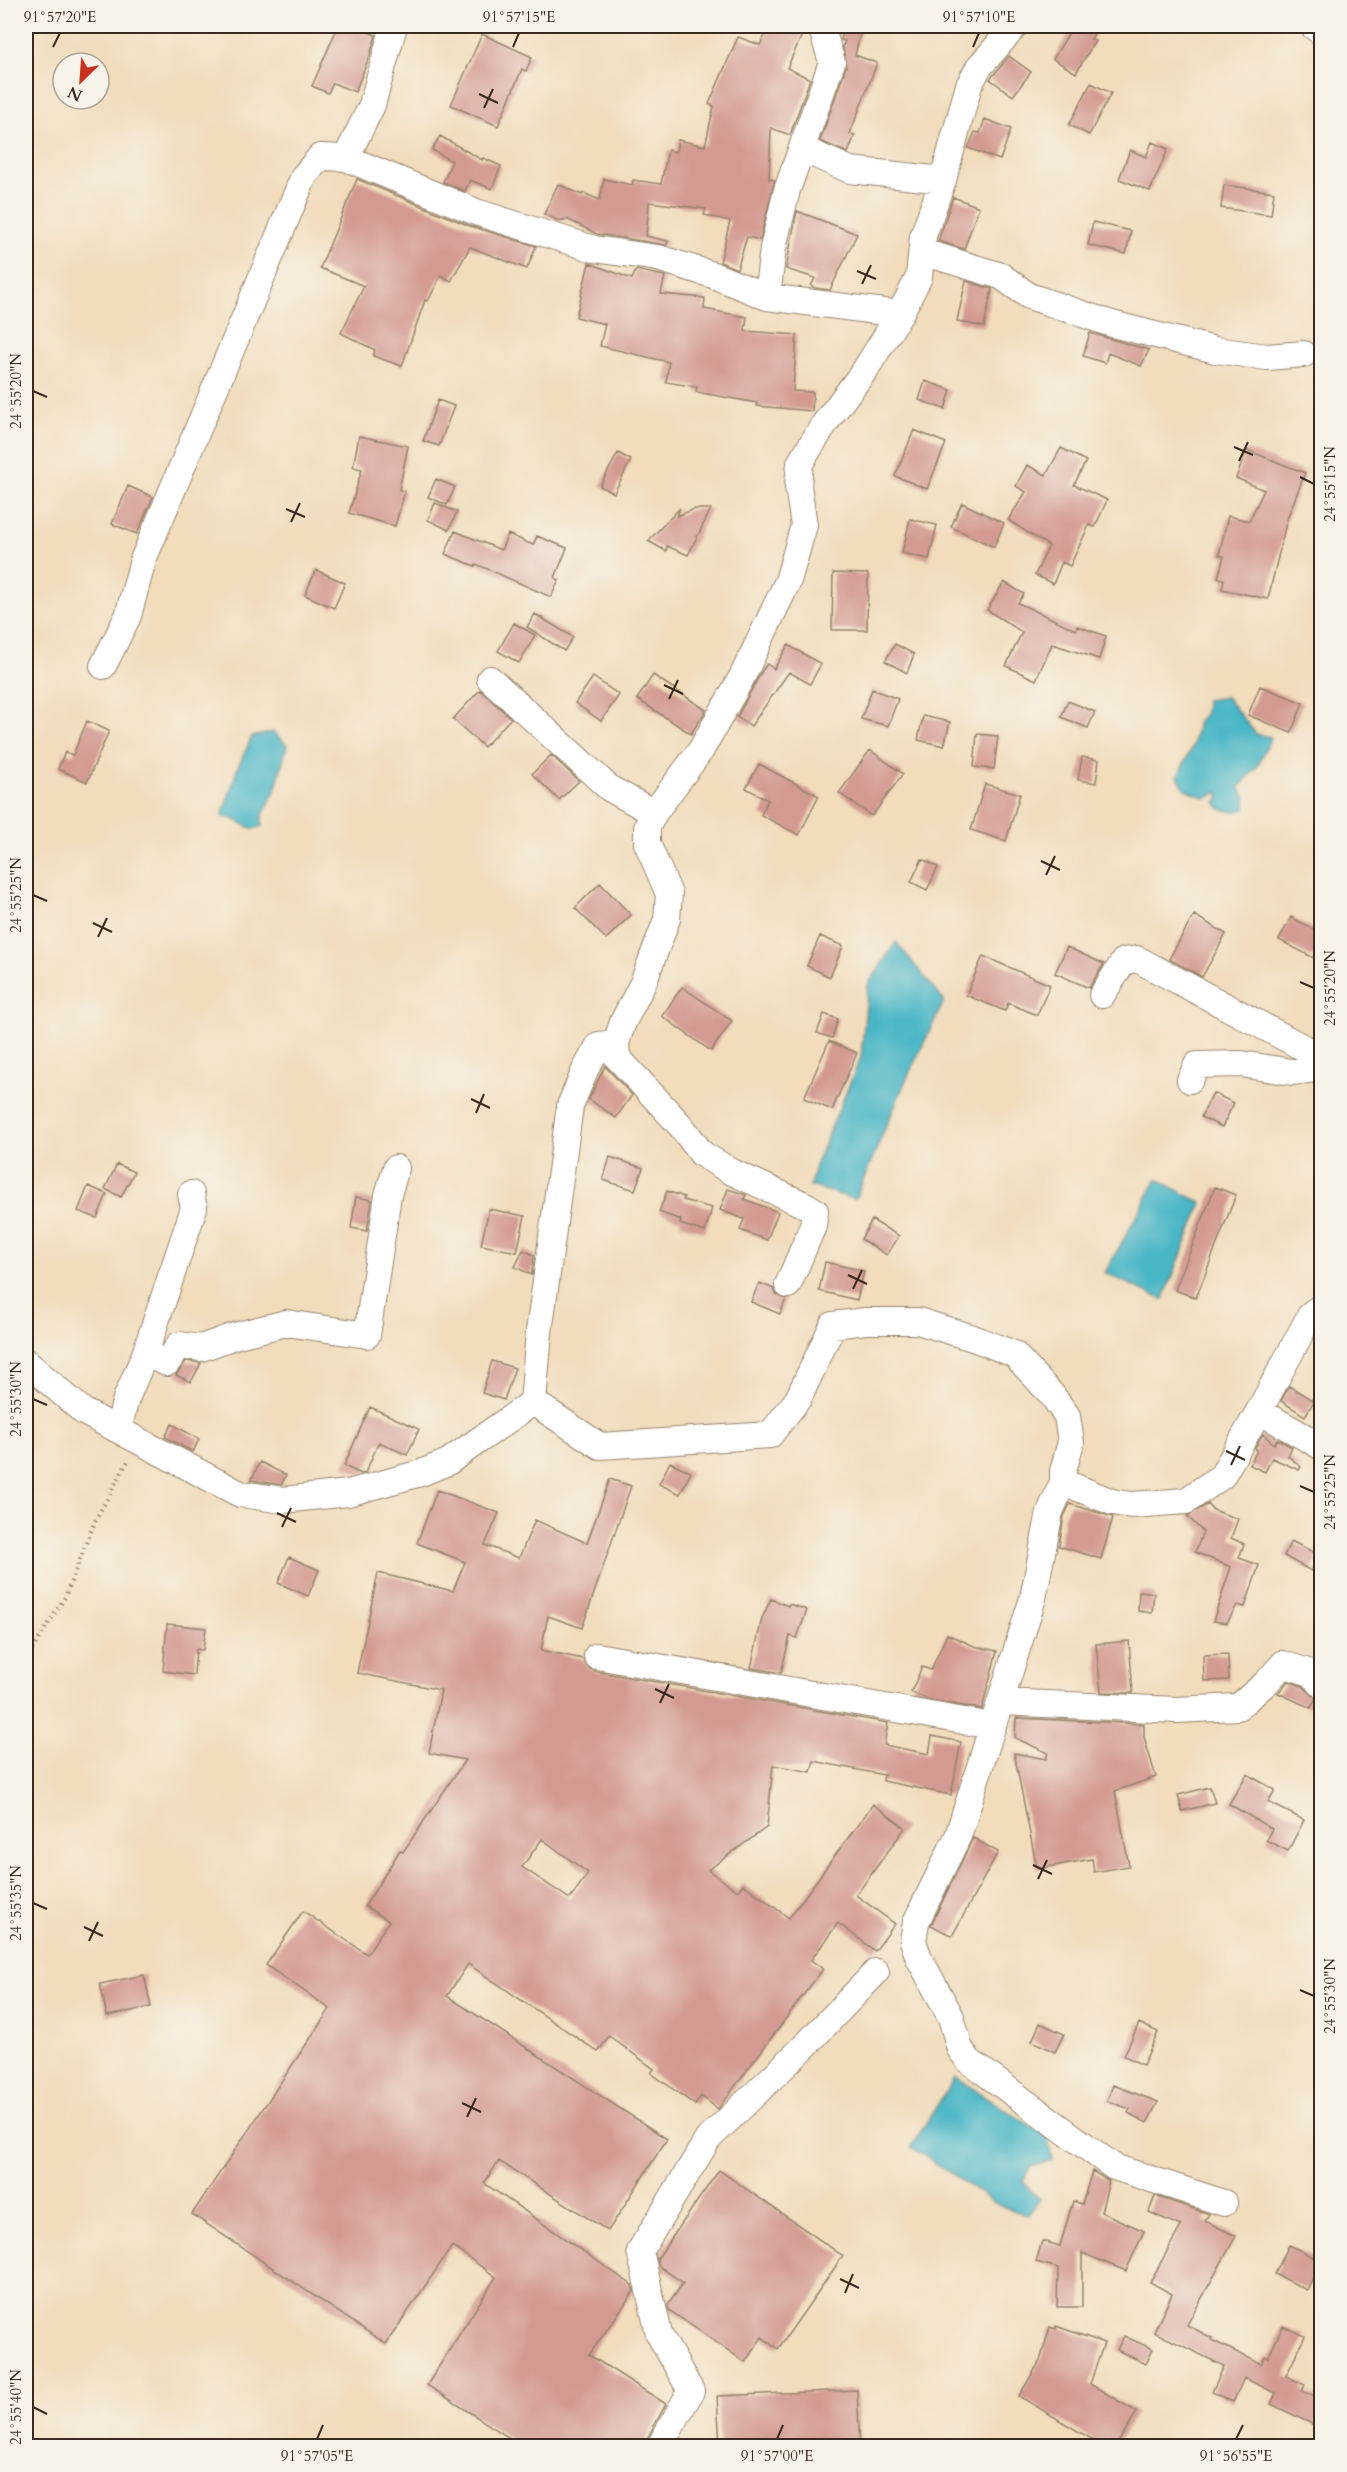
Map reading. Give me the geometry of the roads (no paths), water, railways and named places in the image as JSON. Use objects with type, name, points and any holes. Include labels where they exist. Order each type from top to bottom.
[{"type":"street","points":[[346,158],[372,105],[394,26]]},
{"type":"street","points":[[768,297],[773,248],[787,190],[832,62],[821,26]]},
{"type":"street","points":[[788,1285],[813,1226],[815,1212],[807,1206],[732,1172],[702,1154],[681,1126],[617,1057],[616,1043],[623,1022],[643,983],[667,919],[669,894],[647,843],[647,827],[654,813],[701,750],[743,675],[788,581],[804,525],[798,486],[800,463],[825,423],[865,370],[900,314],[919,278],[923,236],[943,180],[969,85],[979,67],[1015,26]]},
{"type":"street","points":[[1314,26],[1322,33]]},
{"type":"street","points":[[801,149],[850,170],[943,180]]},
{"type":"street","points":[[103,666],[128,616],[143,560],[304,176],[320,157],[346,158],[476,212],[594,249],[658,258],[713,274],[768,297],[900,314]]},
{"type":"street","points":[[922,252],[1001,276],[1029,296],[1112,324],[1215,350],[1267,357],[1305,354]]},
{"type":"street","points":[[490,679],[609,788],[654,813]]},
{"type":"street","points":[[1102,995],[1124,961],[1137,959],[1304,1048],[1322,1067]]},
{"type":"street","points":[[26,1362],[84,1412],[240,1494],[283,1500],[348,1493],[421,1473],[448,1462],[533,1402],[539,1332],[570,1106],[598,1045],[616,1043]]},
{"type":"street","points":[[1190,1080],[1197,1065],[1240,1064],[1292,1072],[1322,1067]]},
{"type":"street","points":[[145,1354],[167,1363],[179,1345],[201,1348],[234,1336],[286,1323],[367,1335],[388,1195],[396,1168]]},
{"type":"street","points":[[129,1435],[126,1399],[145,1354],[194,1208],[190,1194]]},
{"type":"street","points":[[1064,1482],[1112,1502],[1132,1505],[1186,1501],[1222,1476],[1311,1314],[1322,1306]]},
{"type":"street","points":[[533,1402],[600,1446],[770,1435],[798,1399],[833,1325],[865,1321],[918,1321],[973,1338],[1014,1354],[1034,1375],[1067,1416],[1071,1442],[1063,1471],[1064,1482],[1050,1512],[1033,1598],[958,1836],[916,1922],[913,1941],[919,1958],[951,2016],[960,2049],[969,2061],[1114,2167],[1224,2202]]},
{"type":"street","points":[[1259,1411],[1322,1447]]},
{"type":"street","points":[[597,1656],[992,1726]]},
{"type":"street","points":[[1001,1702],[1176,1710],[1238,1707],[1266,1683],[1283,1664],[1311,1673],[1322,1685]]},
{"type":"street","points":[[660,2446],[691,2391],[659,2334],[640,2251],[708,2139],[804,2047],[876,1972]]},
{"type":"water","points":[[1226,697],[1256,734],[1271,737],[1257,767],[1239,787],[1246,797],[1245,809],[1235,812],[1220,809],[1216,802],[1220,799],[1218,792],[1206,798],[1185,789],[1178,776],[1193,745],[1198,721],[1205,713],[1206,700]]},
{"type":"water","points":[[273,732],[287,745],[275,791],[262,817],[262,826],[253,829],[231,818],[222,817],[238,767],[252,737]]},
{"type":"water","points":[[896,942],[944,1001],[905,1082],[855,1199],[810,1186],[815,1166],[861,1057],[868,985]]},
{"type":"water","points":[[1157,1179],[1202,1203],[1163,1300],[1105,1273]]},
{"type":"water","points":[[955,2077],[1048,2137],[1052,2161],[1030,2167],[1023,2182],[1040,2200],[1027,2215],[998,2205],[911,2147]]}]
